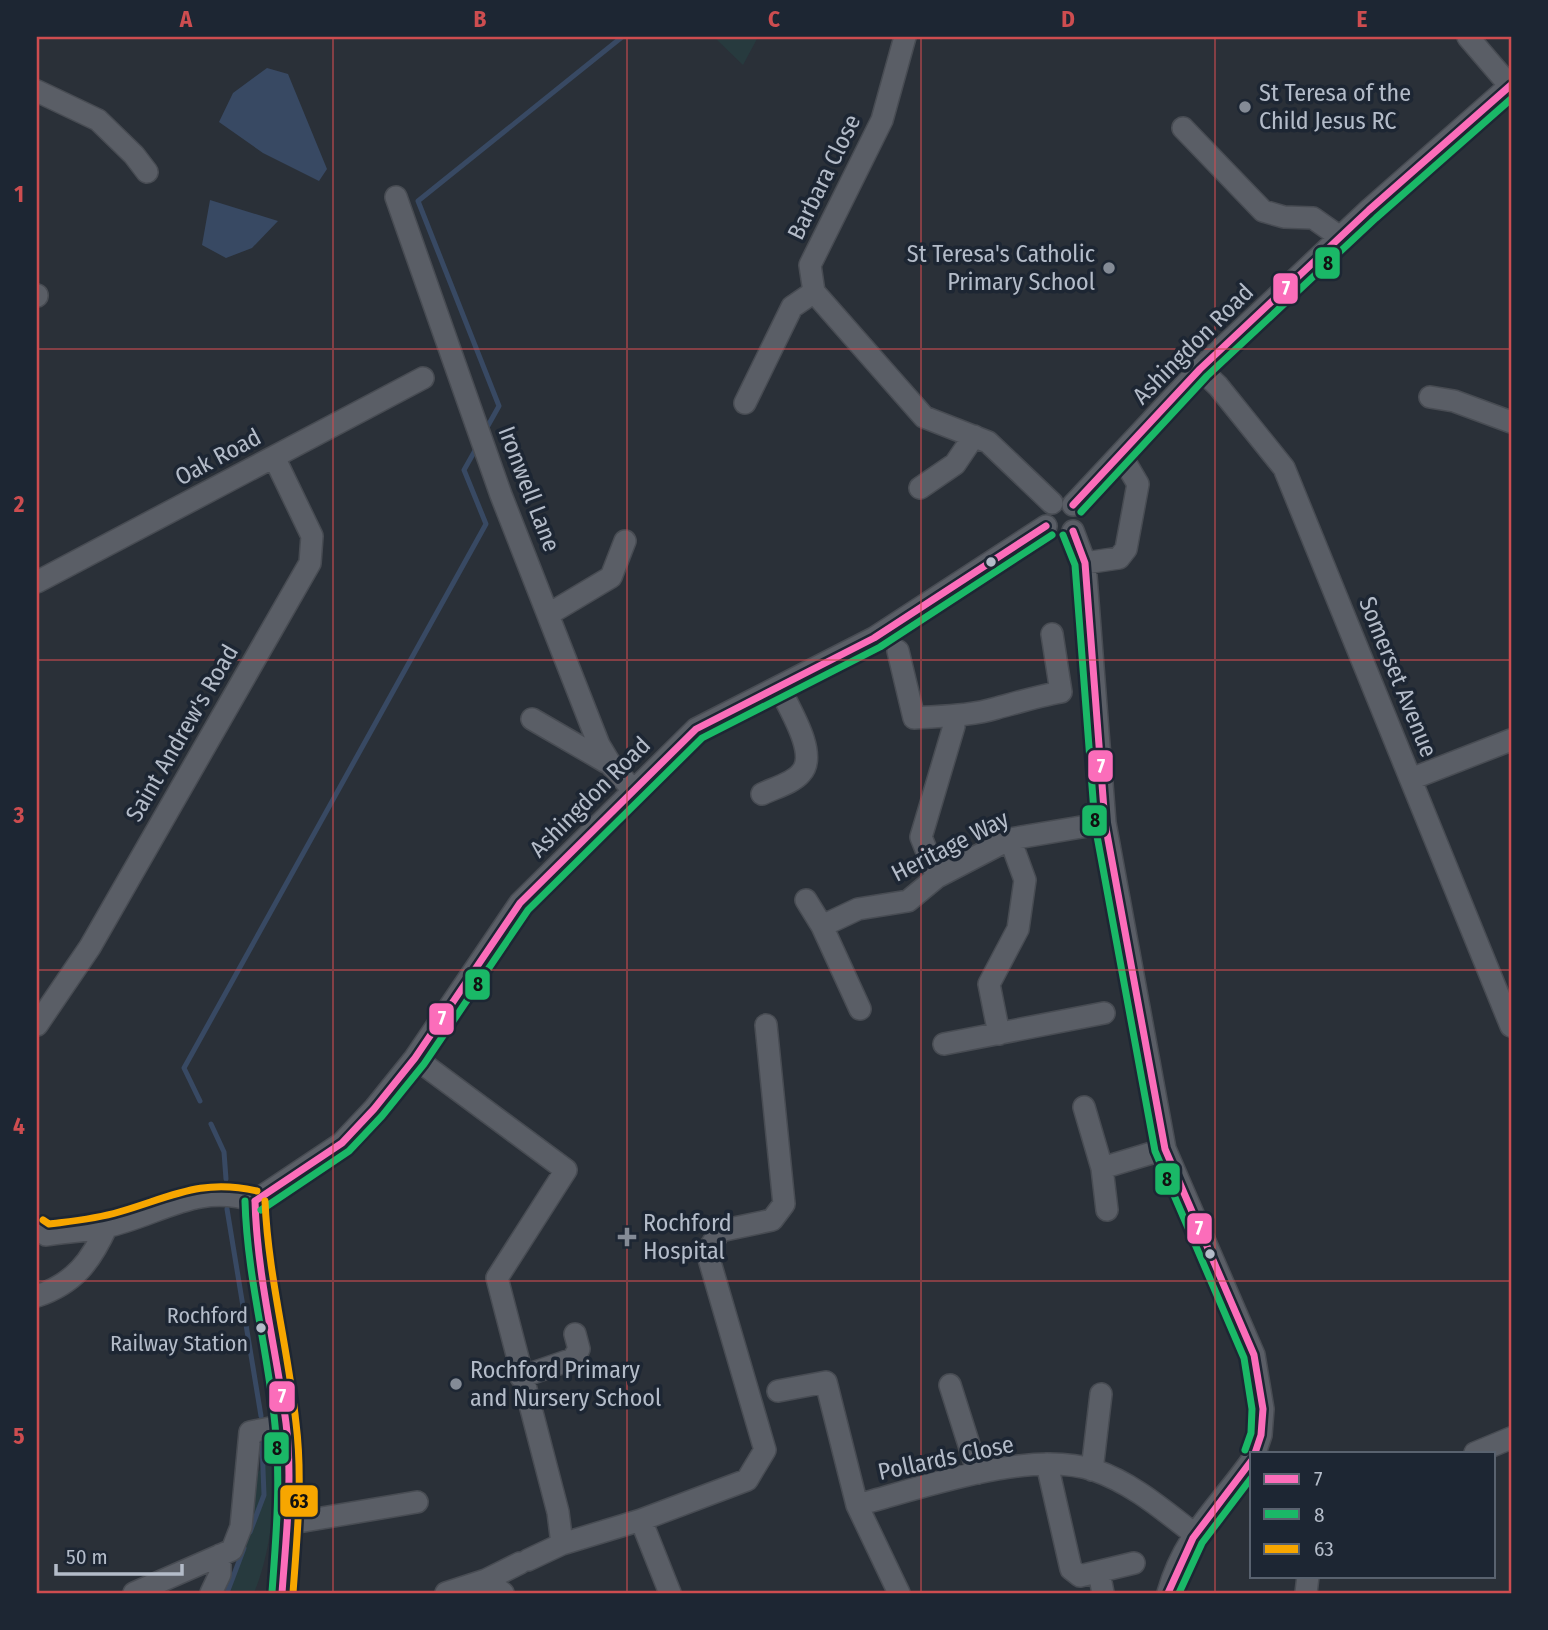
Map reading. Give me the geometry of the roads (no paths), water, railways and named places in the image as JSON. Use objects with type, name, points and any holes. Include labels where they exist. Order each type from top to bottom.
[{"type":"street","name":"Barbara Close","points":[[814,292],[810,265],[882,120],[905,37]]},
{"type":"street","points":[[1468,37],[1511,86]]},
{"type":"street","name":"Ashingdon Road","points":[[255,1201],[342,1143],[374,1110],[415,1058],[520,903],[696,729],[874,638],[1046,526],[1045,511],[1063,504],[1121,455],[1200,369],[1340,237],[1511,86]]},
{"type":"street","points":[[37,91],[98,120],[134,155],[147,172]]},
{"type":"street","points":[[1183,128],[1263,211],[1284,217],[1313,218],[1340,237]]},
{"type":"street","name":"Ironwell Lane","points":[[396,197],[500,495],[550,614],[599,745],[611,765],[633,790]]},
{"type":"street","points":[[745,403],[792,307],[814,292],[924,417],[989,442],[1079,515],[1073,531],[1085,563],[1105,823],[1165,1149],[1254,1355],[1263,1409],[1261,1435],[1255,1452]]},
{"type":"street","name":"Somerset Avenue","points":[[1200,369],[1218,386],[1283,468],[1511,1026]]},
{"type":"street","name":"Oak Road","points":[[37,582],[423,379]]},
{"type":"street","points":[[1430,397],[1454,401],[1511,422]]},
{"type":"street","points":[[1511,431],[1511,438]]},
{"type":"street","points":[[920,488],[955,464],[974,436]]},
{"type":"street","points":[[1085,563],[1119,558],[1126,549],[1138,484],[1121,455]]},
{"type":"street","name":"Saint Andrew's Road","points":[[37,1025],[90,947],[310,563],[312,536],[274,457]]},
{"type":"street","points":[[1046,526],[1059,536],[1073,531]]},
{"type":"street","points":[[550,614],[611,577],[625,541]]},
{"type":"street","points":[[898,651],[914,718],[951,716],[996,709],[1022,699],[1061,692],[1052,634]]},
{"type":"street","points":[[762,794],[800,776],[807,759],[802,736],[779,687]]},
{"type":"street","points":[[937,877],[921,837],[954,726],[951,716]]},
{"type":"street","points":[[532,719],[611,765]]},
{"type":"street","points":[[1411,779],[1511,740]]},
{"type":"street","name":"Heritage Way","points":[[822,926],[858,909],[908,901],[937,877],[1010,839],[1105,823]]},
{"type":"street","points":[[999,1034],[989,984],[1018,929],[1025,880],[1010,839]]},
{"type":"street","points":[[806,900],[822,926],[860,1009]]},
{"type":"street","points":[[944,1044],[1104,1013]]},
{"type":"street","points":[[446,1593],[486,1580],[562,1544],[641,1520],[747,1480],[765,1450],[706,1252],[720,1231],[772,1220],[784,1204],[766,1025]]},
{"type":"street","points":[[415,1058],[566,1170],[497,1278],[558,1513],[562,1544]]},
{"type":"street","points":[[1084,1107],[1102,1168],[1107,1210]]},
{"type":"street","points":[[1102,1168],[1165,1149]]},
{"type":"street","points":[[37,1228],[46,1235],[107,1226],[191,1197],[232,1194],[255,1201],[256,1234],[286,1425],[289,1498],[282,1593]]},
{"type":"street","points":[[37,1296],[53,1290],[91,1261],[107,1226]]},
{"type":"street","points":[[521,1377],[573,1359],[579,1349],[575,1335]]},
{"type":"street","name":"Pollards Close","points":[[778,1391],[826,1382],[857,1505],[899,1593]]},
{"type":"street","points":[[950,1385],[978,1473]]},
{"type":"street","points":[[1092,1470],[1101,1394]]},
{"type":"street","points":[[148,1590],[232,1549],[241,1527],[250,1432],[286,1425]]},
{"type":"street","points":[[1477,1452],[1511,1438]]},
{"type":"street","points":[[1168,1593],[1175,1568],[1193,1533],[1250,1462]]},
{"type":"street","name":"Pollards Close","points":[[857,1505],[978,1473],[1047,1464],[1092,1470],[1132,1487],[1193,1533]]},
{"type":"street","name":"Pollards Close","points":[[1047,1464],[1070,1569],[1080,1576],[1099,1572]]},
{"type":"street","points":[[286,1524],[417,1502]]},
{"type":"street","points":[[641,1520],[670,1593]]},
{"type":"street","points":[[211,1593],[220,1574],[219,1555]]},
{"type":"street","points":[[1103,1593],[1099,1572],[1134,1563]]},
{"type":"street","points":[[486,1580],[503,1593]]},
{"type":"water","points":[[267,68],[288,74],[327,169],[319,181],[263,153],[219,122],[233,93]]},
{"type":"water","points":[[210,200],[278,221],[252,248],[226,258],[202,245]]},
{"type":"waterway","points":[[485,431],[499,406],[418,201],[622,37]]},
{"type":"waterway","points":[[200,1101],[184,1068],[486,524],[464,470],[477,447]]},
{"type":"waterway","points":[[211,1124],[224,1152],[226,1179]]},
{"type":"waterway","points":[[227,1209],[261,1416]]},
{"type":"waterway","points":[[250,1532],[264,1495],[262,1444]]},
{"type":"waterway","points":[[227,1593],[244,1548]]},
{"type":"place","name":"St Teresa of the Child Jesus RC","points":[[1245,107]]},
{"type":"place","name":"St Teresa's Catholic Primary School","points":[[1109,268]]},
{"type":"place","name":"Rochford Hospital","points":[[627,1237]]},
{"type":"place","name":"Rochford Railway Station","points":[[261,1328]]},
{"type":"place","name":"Rochford Primary and Nursery School","points":[[456,1384]]}]
